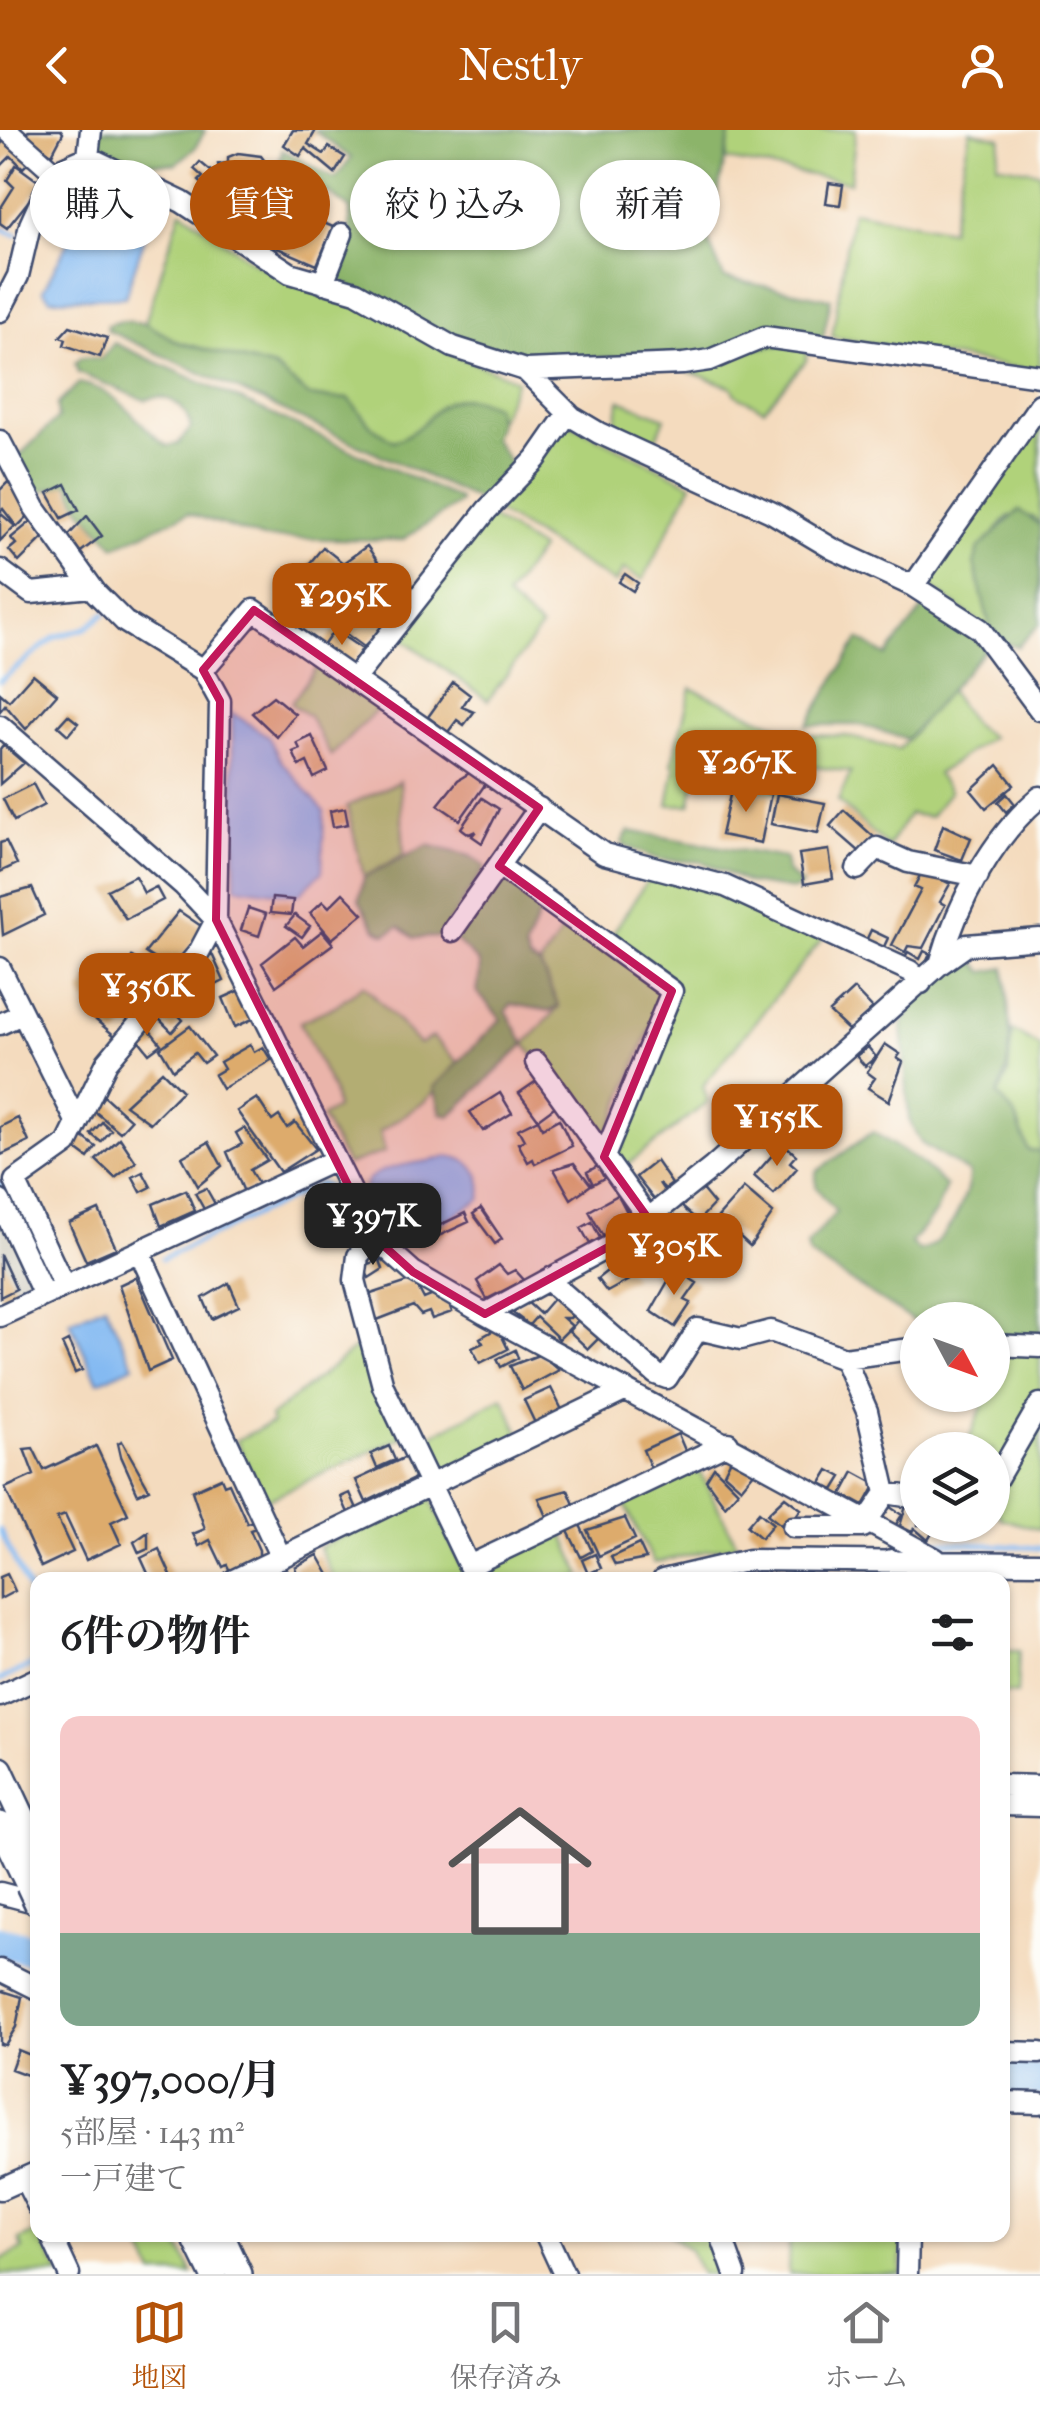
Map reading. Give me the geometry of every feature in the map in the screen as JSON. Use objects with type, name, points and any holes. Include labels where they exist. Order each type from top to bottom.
[{"type":"main road","points":[[0,1770],[30,1835]]},
{"type":"main road","points":[[0,1825],[30,1887]]},
{"type":"main road","points":[[198,2242],[214,2274]]},
{"type":"main road","points":[[224,2242],[239,2274]]},
{"type":"street","points":[[7,130],[41,160]]},
{"type":"street","points":[[88,158],[91,130]]},
{"type":"street","points":[[83,160],[88,158],[182,202],[275,265],[356,292],[453,347],[526,370],[683,364],[710,360],[765,338],[1040,376]]},
{"type":"street","points":[[2,305],[30,225]]},
{"type":"street","points":[[324,283],[342,234]]},
{"type":"street","points":[[526,370],[568,412],[599,434],[680,467],[771,512],[833,549],[913,586],[980,628],[1040,710]]},
{"type":"street","points":[[913,586],[1040,404]]},
{"type":"street","points":[[356,678],[488,510],[536,459],[568,412]]},
{"type":"street","points":[[0,441],[36,508],[91,587],[124,622],[203,670],[220,701],[216,920],[199,952],[107,1062],[67,1144],[15,1181],[64,1286]]},
{"type":"street","points":[[0,570],[32,593],[91,587]]},
{"type":"street","points":[[203,670],[254,610],[604,854],[726,886],[910,971],[921,982]]},
{"type":"street","points":[[0,726],[182,885],[216,920],[374,1237],[405,1266],[484,1314],[866,1520],[928,1566]]},
{"type":"street","points":[[940,964],[951,927],[978,876],[1040,797]]},
{"type":"street","points":[[452,930],[539,808]]},
{"type":"street","points":[[857,869],[877,848],[908,862],[978,876]]},
{"type":"street","points":[[499,866],[672,991],[604,1157]]},
{"type":"street","points":[[484,1314],[620,1240],[713,1167],[940,964],[968,945],[1040,939]]},
{"type":"street","points":[[0,968],[77,1123]]},
{"type":"street","points":[[0,1024],[22,1014]]},
{"type":"street","points":[[536,1062],[648,1218]]},
{"type":"street","points":[[0,1316],[334,1160]]},
{"type":"street","points":[[0,1201],[44,1296]]},
{"type":"street","points":[[374,1237],[358,1256],[359,1301],[383,1386],[468,1566],[728,1444]]},
{"type":"street","points":[[138,1252],[281,1558]]},
{"type":"street","points":[[548,1280],[656,1374],[668,1378],[698,1329],[741,1339],[771,1331],[844,1358],[900,1350]]},
{"type":"street","points":[[1010,1346],[1040,1347]]},
{"type":"street","points":[[792,1528],[863,1528],[886,1493],[867,1411],[844,1358]]},
{"type":"street","points":[[251,1572],[626,1390]]},
{"type":"street","points":[[1010,1456],[1040,1404]]},
{"type":"street","points":[[886,1493],[900,1495]]},
{"type":"street","points":[[697,1572],[749,1560],[891,1570],[1040,1563]]},
{"type":"street","points":[[0,1696],[30,1682]]},
{"type":"street","points":[[1010,1785],[1040,1786]]},
{"type":"street","points":[[1010,1805],[1040,1806]]},
{"type":"street","points":[[0,1893],[30,1896]]},
{"type":"street","points":[[0,1970],[30,1985]]},
{"type":"street","points":[[1010,2052],[1040,2053]]},
{"type":"street","points":[[1010,2102],[1040,2103]]},
{"type":"street","points":[[0,2190],[30,2175]]},
{"type":"street","points":[[54,2242],[69,2274]]},
{"type":"street","points":[[549,2242],[564,2274]]},
{"type":"street","points":[[724,2242],[735,2274]]},
{"type":"street","points":[[907,2274],[908,2242]]},
{"type":"highlighted area","points":[[254,610],[539,808],[499,866],[672,991],[604,1157],[648,1218],[621,1240],[485,1314],[413,1272],[374,1237],[216,920],[220,701],[203,670]]},
{"type":"shaded area","points":[[0,1210],[36,1288],[0,1305]]},
{"type":"green space","points":[[98,130],[205,130],[195,148],[176,164],[170,164],[170,160],[110,160],[95,151]]},
{"type":"green space","points":[[314,130],[731,130],[720,183],[720,160],[580,160],[580,250],[712,250],[724,278],[831,299],[823,338],[712,355],[543,360],[515,357],[460,341],[331,276],[350,236],[350,250],[560,250],[560,160],[350,160],[350,209],[330,194],[330,176],[335,179],[351,158]]},
{"type":"green space","points":[[731,130],[856,130],[850,182],[726,160]]},
{"type":"green space","points":[[970,131],[1001,138],[997,164],[1040,172],[1040,372],[832,337],[852,211],[950,230]]},
{"type":"green space","points":[[282,150],[300,160],[280,160]]},
{"type":"green space","points":[[181,210],[190,216],[190,250],[237,250],[256,264],[354,299],[450,353],[517,380],[498,422],[495,406],[459,399],[447,402],[420,426],[393,441],[371,426],[349,399],[311,397],[274,368],[178,342],[145,323]]},
{"type":"green space","points":[[122,321],[145,323],[178,342],[274,368],[311,397],[349,399],[371,426],[393,441],[420,426],[447,402],[474,399],[495,406],[498,422],[493,438],[517,473],[485,503],[107,330],[107,325]]},
{"type":"green space","points":[[114,343],[459,499],[459,503],[402,540],[263,538],[188,513],[115,546],[81,509],[69,484],[37,492],[16,459],[58,418],[57,405],[79,383],[117,400],[167,446],[178,444],[191,428],[175,402],[161,398],[145,400],[78,373],[75,363],[81,357],[101,359]]},
{"type":"green space","points":[[756,345],[808,346],[806,361],[764,409],[736,395],[732,387],[690,372]]},
{"type":"green space","points":[[620,400],[665,418],[652,450],[613,433]]},
{"type":"green space","points":[[1040,411],[1040,525],[1033,517],[1009,516],[996,531],[991,631],[925,583]]},
{"type":"green space","points":[[567,422],[692,484],[643,580],[624,569],[615,583],[494,510]]},
{"type":"green space","points":[[1019,510],[1040,525],[1040,624],[1017,647],[1004,643],[991,631],[974,564],[979,548]]},
{"type":"green space","points":[[488,516],[540,549],[506,597],[541,628],[488,700],[397,635]]},
{"type":"green space","points":[[926,605],[956,621],[986,648],[907,739],[861,725],[807,725],[859,639],[886,656]]},
{"type":"green space","points":[[321,660],[384,703],[331,756],[309,716],[291,704]]},
{"type":"green space","points":[[691,688],[799,735],[846,736],[899,749],[949,690],[973,724],[991,737],[937,774],[950,791],[930,817],[909,814],[888,847],[838,801],[851,772],[796,764],[791,794],[725,783],[726,771],[699,765],[690,805],[668,805],[675,767],[672,764]]},
{"type":"green space","points":[[400,781],[404,854],[364,877],[347,806]]},
{"type":"green space","points":[[629,831],[785,858],[787,872],[802,885],[794,890],[748,883],[703,862],[660,860],[625,846],[622,842]]},
{"type":"green space","points":[[428,845],[470,856],[486,867],[440,937],[414,938],[399,927],[386,934],[376,929],[359,900],[364,877]]},
{"type":"green space","points":[[652,873],[719,887],[823,938],[703,1086],[708,1102],[619,1171],[608,1156],[676,994],[609,939]]},
{"type":"green space","points":[[498,875],[536,902],[540,912],[525,949],[529,960],[540,965],[559,1007],[550,1011],[511,1004],[506,1011],[525,1044],[450,1116],[441,1113],[434,1087],[501,1019],[477,992],[478,962],[455,939]]},
{"type":"green space","points":[[569,920],[665,991],[603,1148],[525,1044],[559,1007],[540,965]]},
{"type":"green space","points":[[961,958],[974,960],[984,972],[1005,968],[1009,1048],[998,1095],[1016,1117],[1028,1150],[1040,1151],[1040,1343],[1010,1340],[1010,1302],[900,1302],[900,1312],[809,1255],[807,1245],[836,1212],[816,1187],[816,1172],[873,1132],[919,1162],[946,1186],[936,1212],[911,1243],[919,1251],[938,1240],[960,1207],[969,1173],[921,1143],[909,1120],[902,1025],[917,997]]},
{"type":"green space","points":[[364,985],[419,1044],[432,1037],[460,1064],[424,1102],[380,1131],[385,1152],[347,1165],[321,1117],[336,1108],[333,1091],[300,1022],[335,1006]]},
{"type":"green space","points":[[1012,1030],[1040,1047],[1040,1151],[1028,1150],[1016,1117],[998,1095],[1008,1074]]},
{"type":"green space","points":[[365,1340],[402,1437],[264,1501],[236,1440],[272,1423],[270,1417]]},
{"type":"green space","points":[[1010,1349],[1040,1351],[1040,1395],[1010,1451],[1010,1432],[972,1432],[980,1412],[1010,1412]]},
{"type":"green space","points":[[503,1397],[520,1434],[433,1478],[416,1444]]},
{"type":"green space","points":[[1040,1410],[1040,1530],[1010,1521],[1010,1463]]},
{"type":"green space","points":[[697,1467],[737,1544],[654,1563],[623,1501]]},
{"type":"green space","points":[[429,1495],[465,1572],[330,1572],[319,1547]]},
{"type":"green space","points":[[561,1529],[580,1572],[472,1572]]},
{"type":"green space","points":[[1010,1651],[1019,1651],[1017,1694],[1010,1694]]},
{"type":"green space","points":[[30,2235],[30,2242],[42,2242],[60,2274],[0,2274],[0,2260],[23,2249],[20,2240]]},
{"type":"green space","points":[[138,2242],[177,2242],[193,2274],[154,2274]]},
{"type":"green space","points":[[679,2242],[712,2242],[724,2274],[701,2274],[690,2250]]},
{"type":"green space","points":[[789,2242],[903,2242],[901,2274],[788,2274]]},
{"type":"water","points":[[64,250],[141,250],[125,297],[50,299],[43,290]]},
{"type":"water","points":[[232,713],[268,736],[281,761],[324,811],[322,872],[298,895],[236,887]]},
{"type":"water","points":[[446,1157],[463,1160],[475,1169],[481,1182],[481,1199],[438,1224],[388,1237],[367,1199],[366,1184],[383,1171]]},
{"type":"water","points":[[105,1305],[134,1366],[98,1382],[70,1321]]},
{"type":"building","points":[[29,130],[63,133],[52,154],[25,137]]},
{"type":"building","points":[[293,130],[311,130],[315,132],[308,144],[324,154],[329,147],[345,157],[335,173],[330,169],[330,160],[319,160],[305,148],[300,156],[284,145]]},
{"type":"building","points":[[7,137],[32,159],[23,168],[11,156],[0,167],[0,145]]},
{"type":"building","points":[[238,153],[261,156],[264,160],[228,160]]},
{"type":"building","points":[[16,165],[30,175],[30,199],[7,228],[0,223],[0,209],[14,187],[7,180]]},
{"type":"building","points":[[829,183],[843,185],[840,205],[826,203]]},
{"type":"building","points":[[282,250],[323,250],[317,265]]},
{"type":"building","points":[[70,326],[107,338],[100,357],[64,345],[66,339],[60,337]]},
{"type":"building","points":[[10,480],[31,513],[17,527],[3,509],[0,512],[0,490]]},
{"type":"building","points":[[66,484],[79,510],[62,518],[48,493]]},
{"type":"building","points":[[0,513],[15,526],[0,541]]},
{"type":"building","points":[[87,516],[102,536],[78,554],[66,538]]},
{"type":"building","points":[[34,519],[45,536],[19,562],[9,550],[16,544],[11,538]]},
{"type":"building","points":[[367,546],[382,568],[341,599],[304,570],[323,547],[343,563]]},
{"type":"building","points":[[388,568],[411,584],[400,600],[377,584]]},
{"type":"building","points":[[625,574],[638,583],[633,591],[619,582]]},
{"type":"building","points":[[375,584],[400,602],[393,611],[398,614],[364,647],[342,631],[354,614],[346,608],[354,598],[362,603]]},
{"type":"building","points":[[334,630],[362,649],[350,666],[323,646]]},
{"type":"building","points":[[33,674],[57,694],[26,729],[5,705],[0,711],[0,693],[9,701]]},
{"type":"building","points":[[453,682],[470,695],[462,707],[474,712],[464,725],[457,720],[448,732],[428,717]]},
{"type":"building","points":[[273,696],[295,714],[277,737],[252,713]]},
{"type":"building","points":[[68,715],[78,723],[68,735],[58,726]]},
{"type":"building","points":[[312,736],[328,771],[314,778],[307,762],[299,766],[293,752],[300,749],[297,743]]},
{"type":"building","points":[[3,745],[24,763],[0,784],[0,749]]},
{"type":"building","points":[[998,765],[1014,785],[986,808],[971,790]]},
{"type":"building","points":[[473,771],[485,780],[484,786],[460,820],[438,805],[458,780]]},
{"type":"building","points":[[33,784],[44,805],[14,821],[3,799]]},
{"type":"building","points":[[732,786],[771,794],[761,843],[721,835]]},
{"type":"building","points":[[777,794],[825,803],[818,833],[771,824]]},
{"type":"building","points":[[1007,794],[1015,804],[1006,812],[998,802]]},
{"type":"building","points":[[482,798],[499,809],[482,843],[472,836],[476,831],[469,834],[461,828]]},
{"type":"building","points":[[345,808],[348,824],[333,827],[330,811]]},
{"type":"building","points":[[844,810],[874,837],[860,852],[830,826]]},
{"type":"building","points":[[943,825],[971,838],[962,860],[934,850]]},
{"type":"building","points":[[6,841],[17,864],[0,872],[0,843]]},
{"type":"building","points":[[829,850],[833,879],[804,884],[799,854]]},
{"type":"building","points":[[923,870],[950,884],[940,902],[945,905],[923,948],[908,946],[905,952],[892,945],[921,890],[914,887]]},
{"type":"building","points":[[135,876],[144,893],[156,887],[163,900],[126,919],[107,890]]},
{"type":"building","points":[[32,888],[44,915],[3,935],[0,897]]},
{"type":"building","points":[[343,893],[363,914],[332,939],[310,913],[323,901],[329,907]]},
{"type":"building","points":[[272,898],[293,900],[291,915],[270,913]]},
{"type":"building","points":[[248,908],[266,914],[259,936],[241,930]]},
{"type":"building","points":[[179,911],[204,928],[166,978],[160,975],[165,967],[154,966],[157,961],[145,953]]},
{"type":"building","points":[[295,915],[310,926],[302,937],[286,926]]},
{"type":"building","points":[[871,930],[888,938],[881,953],[864,945]]},
{"type":"building","points":[[322,931],[333,944],[276,986],[262,963],[295,937],[303,946]]},
{"type":"building","points":[[924,951],[930,954],[923,969],[904,959],[908,952],[920,959]]},
{"type":"building","points":[[212,954],[224,981],[210,988],[214,996],[194,1006],[186,992],[191,989],[190,979],[206,976],[198,962]]},
{"type":"building","points":[[132,957],[152,969],[150,972],[160,980],[147,997],[121,976]]},
{"type":"building","points":[[103,970],[120,984],[111,995],[93,980]]},
{"type":"building","points":[[90,980],[99,988],[86,1003],[80,992]]},
{"type":"building","points":[[126,986],[145,1002],[116,1037],[96,1020]]},
{"type":"building","points":[[243,989],[255,1018],[235,1027],[223,998]]},
{"type":"building","points":[[854,989],[873,1009],[849,1031],[829,1012]]},
{"type":"building","points":[[167,1003],[183,1020],[172,1032],[155,1015]]},
{"type":"building","points":[[144,1023],[161,1044],[149,1053],[134,1034]]},
{"type":"building","points":[[190,1026],[213,1056],[203,1063],[195,1053],[173,1070],[160,1048]]},
{"type":"building","points":[[885,1044],[900,1054],[897,1058],[903,1062],[889,1101],[868,1088],[875,1078],[867,1072]]},
{"type":"building","points":[[250,1045],[254,1052],[263,1047],[271,1060],[222,1089],[214,1075],[224,1069],[220,1062]]},
{"type":"building","points":[[868,1047],[876,1057],[865,1066],[856,1056]]},
{"type":"building","points":[[162,1071],[182,1091],[150,1123],[125,1105]]},
{"type":"building","points":[[538,1080],[557,1105],[538,1119],[519,1093]]},
{"type":"building","points":[[500,1093],[512,1113],[483,1131],[470,1112]]},
{"type":"building","points":[[104,1096],[131,1120],[120,1132],[93,1110]]},
{"type":"building","points":[[257,1098],[272,1121],[279,1116],[287,1128],[295,1122],[316,1149],[280,1172],[237,1111]]},
{"type":"building","points":[[18,1118],[29,1142],[1,1155],[0,1127]]},
{"type":"building","points":[[538,1119],[542,1128],[559,1119],[572,1146],[535,1164],[533,1159],[528,1162],[518,1143],[524,1140],[518,1129]]},
{"type":"building","points":[[102,1122],[111,1130],[101,1142],[91,1134]]},
{"type":"building","points":[[244,1128],[267,1160],[250,1170],[258,1184],[244,1192],[227,1152],[242,1144],[236,1133]]},
{"type":"building","points":[[78,1133],[96,1147],[88,1158],[72,1146]]},
{"type":"building","points":[[120,1138],[136,1162],[115,1178],[96,1160]]},
{"type":"building","points":[[209,1142],[222,1166],[198,1186],[182,1157]]},
{"type":"building","points":[[783,1143],[796,1155],[790,1162],[797,1168],[774,1194],[754,1176]]},
{"type":"building","points":[[656,1161],[672,1184],[665,1189],[659,1183],[667,1195],[656,1202],[636,1177]]},
{"type":"building","points":[[574,1163],[591,1185],[571,1199],[554,1169]]},
{"type":"building","points":[[598,1166],[604,1178],[593,1184],[587,1172]]},
{"type":"building","points":[[143,1172],[151,1187],[141,1192],[133,1177]]},
{"type":"building","points":[[700,1187],[714,1204],[698,1221],[682,1207]]},
{"type":"building","points":[[206,1188],[215,1204],[204,1209],[195,1193]]},
{"type":"building","points":[[744,1188],[773,1213],[750,1246],[718,1217]]},
{"type":"building","points":[[186,1190],[195,1211],[161,1226],[153,1204]]},
{"type":"building","points":[[618,1195],[630,1218],[603,1236],[589,1211]]},
{"type":"building","points":[[481,1208],[502,1239],[495,1244],[473,1214]]},
{"type":"building","points":[[99,1210],[116,1248],[86,1261],[69,1223]]},
{"type":"building","points":[[465,1213],[469,1222],[417,1246],[413,1238]]},
{"type":"building","points":[[592,1222],[600,1238],[590,1244],[581,1228]]},
{"type":"building","points":[[0,1254],[16,1289],[0,1297]]},
{"type":"building","points":[[380,1260],[383,1269],[369,1278],[363,1266]]},
{"type":"building","points":[[621,1260],[634,1277],[607,1292],[597,1279]]},
{"type":"building","points":[[499,1265],[507,1274],[515,1270],[524,1280],[487,1299],[477,1281]]},
{"type":"building","points":[[675,1269],[697,1283],[685,1300],[691,1303],[675,1327],[651,1311]]},
{"type":"building","points":[[136,1277],[172,1360],[148,1371],[119,1285]]},
{"type":"building","points":[[414,1280],[424,1299],[436,1294],[438,1300],[448,1301],[452,1312],[432,1319],[429,1312],[421,1315],[413,1306],[377,1320],[368,1295]]},
{"type":"building","points":[[229,1283],[239,1306],[212,1319],[203,1298]]},
{"type":"building","points":[[558,1293],[577,1311],[570,1318],[563,1318],[572,1326],[559,1339],[536,1317],[529,1325],[513,1313],[525,1300],[540,1314]]},
{"type":"building","points":[[583,1314],[603,1334],[588,1349],[569,1331]]},
{"type":"building","points":[[498,1328],[508,1349],[480,1363],[472,1348],[483,1343],[480,1338]]},
{"type":"building","points":[[68,1341],[82,1370],[75,1373],[62,1344]]},
{"type":"building","points":[[515,1350],[518,1358],[501,1367],[497,1359]]},
{"type":"building","points":[[541,1354],[559,1370],[522,1390],[510,1366]]},
{"type":"building","points":[[551,1388],[562,1410],[535,1423],[524,1400]]},
{"type":"building","points":[[678,1434],[687,1455],[652,1471],[643,1450]]},
{"type":"building","points":[[122,1441],[149,1489],[138,1494],[121,1456],[118,1443]]},
{"type":"building","points":[[96,1446],[128,1514],[111,1522],[121,1544],[86,1560],[65,1515],[57,1518],[73,1552],[41,1567],[5,1488],[34,1475],[24,1449],[33,1448],[44,1470]]},
{"type":"building","points":[[389,1446],[395,1460],[377,1468],[371,1454]]},
{"type":"building","points":[[408,1456],[418,1477],[366,1502],[356,1480]]},
{"type":"building","points":[[731,1459],[755,1471],[741,1488],[724,1473]]},
{"type":"building","points":[[714,1467],[738,1491],[725,1506],[706,1480]]},
{"type":"building","points":[[829,1470],[842,1477],[834,1490],[821,1483]]},
{"type":"building","points":[[854,1472],[876,1484],[864,1506],[842,1494]]},
{"type":"building","points":[[221,1478],[224,1485],[229,1483],[247,1523],[253,1521],[256,1528],[250,1530],[259,1550],[259,1557],[230,1571],[227,1565],[223,1567],[210,1540],[199,1546],[193,1534],[205,1529],[192,1491]]},
{"type":"building","points":[[568,1490],[576,1509],[549,1521],[539,1498]]},
{"type":"building","points":[[350,1493],[358,1511],[349,1515],[341,1497]]},
{"type":"building","points":[[785,1497],[801,1509],[786,1529],[767,1514]]},
{"type":"building","points":[[887,1505],[900,1514],[900,1518],[895,1526],[880,1515]]},
{"type":"building","points":[[759,1512],[773,1524],[761,1538],[747,1526]]},
{"type":"building","points":[[625,1518],[635,1539],[599,1556],[587,1530]]},
{"type":"building","points":[[580,1525],[592,1551],[581,1557],[568,1531]]},
{"type":"building","points":[[148,1532],[148,1549],[139,1553],[134,1542]]},
{"type":"building","points":[[639,1544],[646,1559],[615,1565],[611,1557]]},
{"type":"building","points":[[159,1549],[169,1572],[147,1572],[141,1558]]},
{"type":"building","points":[[595,1554],[601,1568],[587,1572],[582,1560]]},
{"type":"building","points":[[318,1555],[328,1572],[297,1572],[295,1567]]},
{"type":"building","points":[[7,1574],[15,1591],[0,1599],[0,1577]]},
{"type":"building","points":[[0,1990],[22,1997],[16,2027],[5,2045],[0,2044]]},
{"type":"building","points":[[18,2050],[30,2055],[30,2076],[11,2069]]},
{"type":"waterway","points":[[0,228],[17,235]]},
{"type":"waterway","points":[[0,681],[55,637],[86,628],[104,614]]},
{"type":"waterway","points":[[0,1182],[8,1198]]},
{"type":"waterway","points":[[162,1259],[320,1184],[332,1190],[353,1245]]},
{"type":"waterway","points":[[0,1530],[30,1593]]},
{"type":"waterway","points":[[938,1542],[1040,1548]]},
{"type":"waterway","points":[[0,1680],[30,1666]]},
{"type":"waterway","points":[[0,1942],[30,1949]]},
{"type":"waterway","points":[[1010,2079],[1040,2080]]}]
